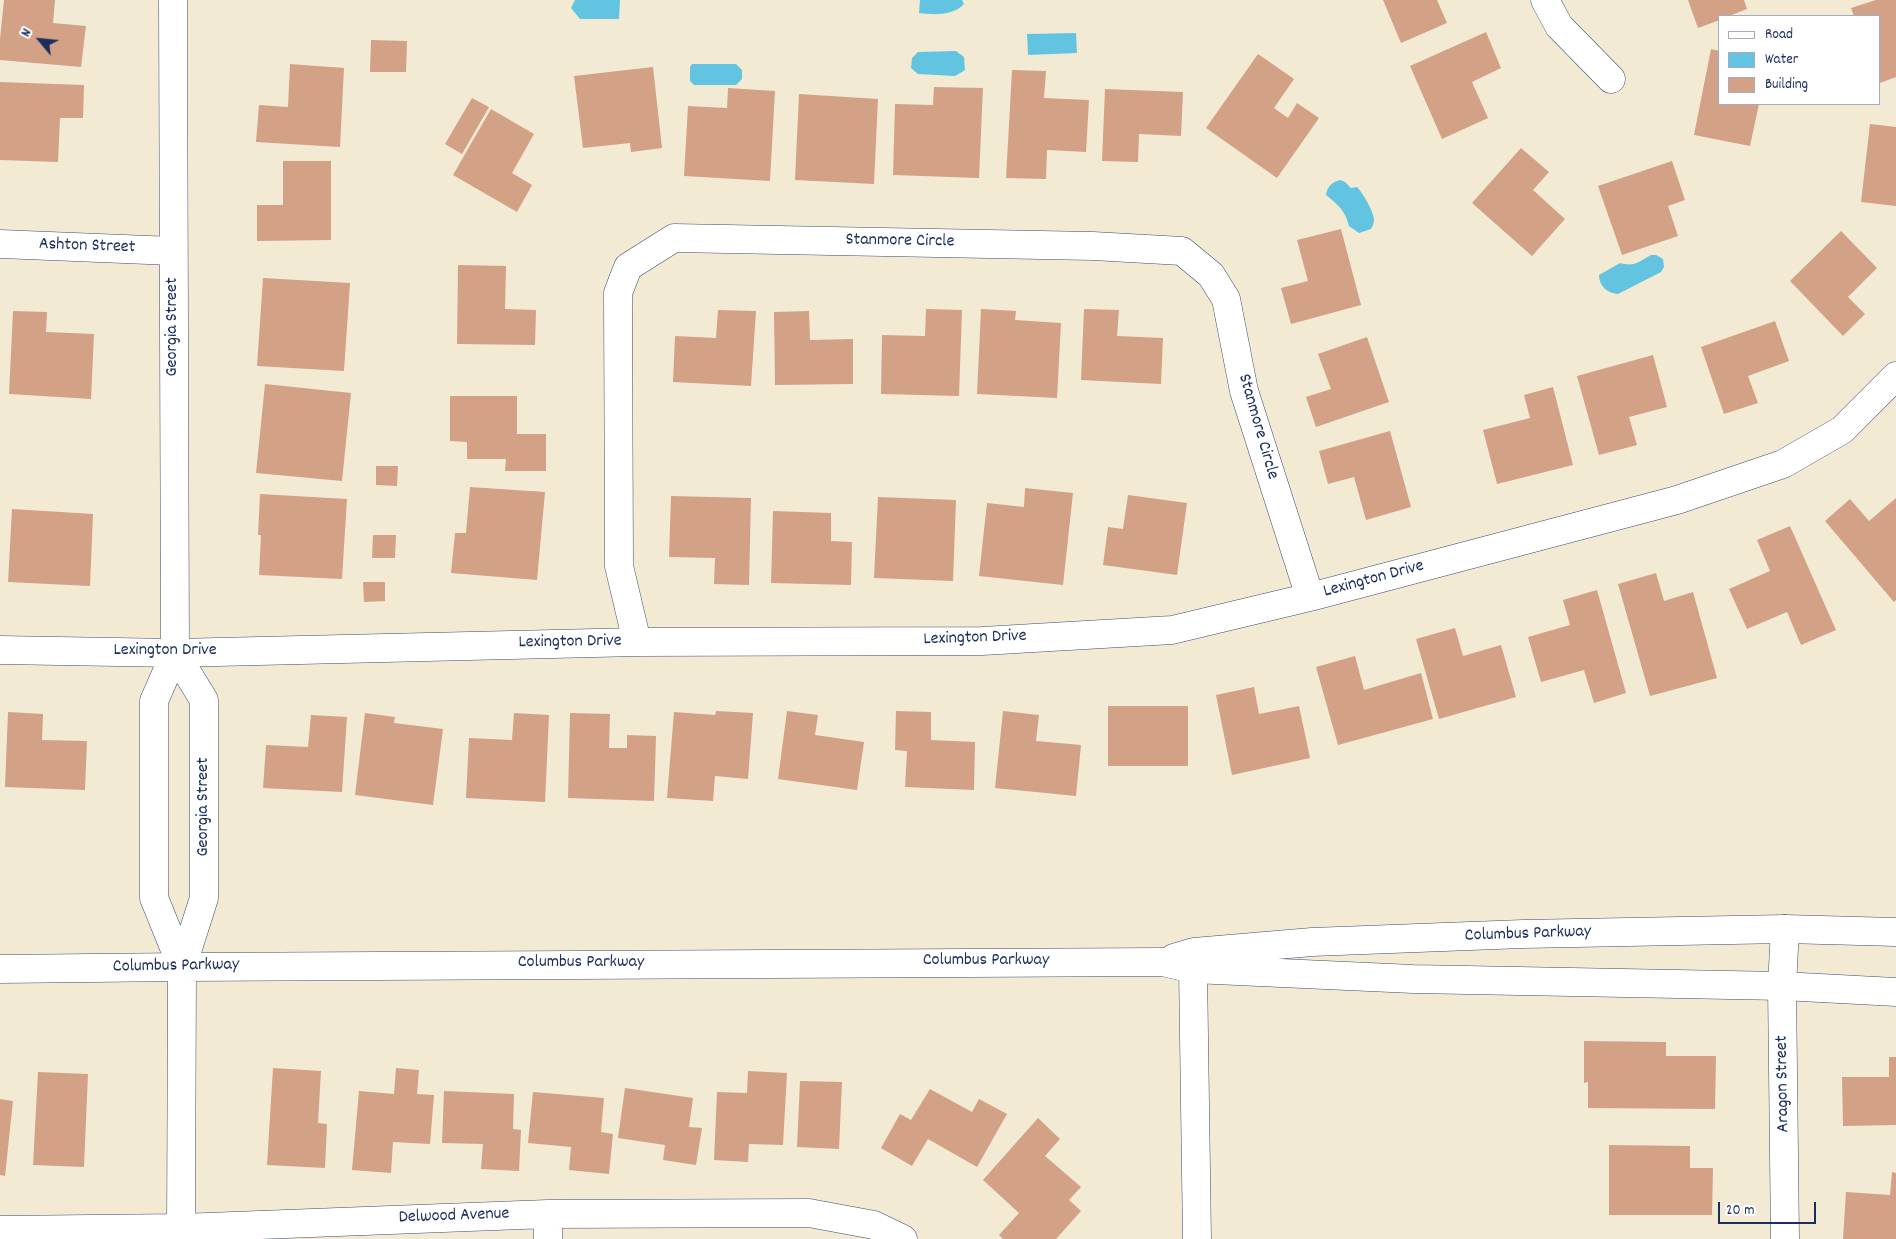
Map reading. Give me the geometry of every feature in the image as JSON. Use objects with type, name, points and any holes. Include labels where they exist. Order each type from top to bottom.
[{"type":"street","name":"Georgia Street","points":[[173,0],[175,653],[154,701],[154,898],[182,967]]},
{"type":"street","points":[[1545,0],[1559,26],[1611,80]]},
{"type":"street","name":"Stanmore Circle","points":[[637,642],[619,566],[618,293],[628,266],[674,238],[1093,246],[1182,252],[1211,275],[1226,299],[1244,391],[1310,597]]},
{"type":"street","name":"Ashton Street","points":[[0,244],[173,251]]},
{"type":"street","name":"Lexington Drive","points":[[0,650],[175,653],[637,642],[982,641],[1172,630],[1310,597],[1677,500],[1783,464],[1842,430],[1896,376]]},
{"type":"street","name":"Georgia Street","points":[[175,653],[204,700],[204,898],[182,967],[181,1234]]},
{"type":"street","name":"Columbus Parkway","points":[[1163,962],[1194,952],[1312,942],[1523,934],[1785,929],[1896,932]]},
{"type":"street","name":"Aragon Street","points":[[1785,929],[1782,986],[1785,1239]]},
{"type":"street","name":"Columbus Parkway","points":[[0,970],[182,967],[1163,962],[1193,969],[1413,980],[1782,986],[1896,992]]},
{"type":"street","points":[[1193,969],[1197,1239]]},
{"type":"street","name":"Delwood Avenue","points":[[0,1230],[181,1234],[548,1226],[809,1213],[874,1225],[903,1239]]},
{"type":"water","points":[[575,0],[620,0],[619,19],[580,19],[571,8]]},
{"type":"water","points":[[920,0],[962,0],[964,4],[949,13],[925,14],[919,13]]},
{"type":"water","points":[[1076,33],[1077,53],[1028,55],[1027,34]]},
{"type":"water","points":[[956,51],[964,57],[965,70],[955,76],[918,74],[911,68],[912,58],[918,52]]},
{"type":"water","points":[[692,64],[736,64],[742,70],[742,79],[736,85],[694,85],[690,81],[690,67]]},
{"type":"water","points":[[1340,180],[1351,188],[1357,187],[1365,198],[1374,217],[1371,229],[1359,233],[1349,226],[1340,208],[1326,195],[1330,185]]},
{"type":"water","points":[[1651,255],[1656,255],[1663,259],[1664,267],[1661,272],[1618,294],[1602,286],[1599,275],[1620,263],[1633,264]]},
{"type":"building","points":[[4,0],[55,0],[53,23],[86,26],[81,67],[0,60]]},
{"type":"building","points":[[1383,0],[1437,0],[1447,23],[1401,43]]},
{"type":"building","points":[[1688,0],[1744,0],[1747,9],[1732,15],[1718,15],[1718,21],[1698,28]]},
{"type":"building","points":[[1876,0],[1896,0],[1896,77],[1881,83],[1881,15],[1854,15],[1851,8]]},
{"type":"building","points":[[1486,32],[1501,68],[1472,82],[1488,118],[1442,139],[1410,66]]},
{"type":"building","points":[[371,40],[407,41],[406,72],[370,72]]},
{"type":"building","points":[[1711,49],[1718,51],[1718,105],[1759,105],[1750,146],[1694,135]]},
{"type":"building","points":[[1258,54],[1294,79],[1274,108],[1288,118],[1297,103],[1319,118],[1277,178],[1206,128]]},
{"type":"building","points":[[290,64],[344,68],[340,147],[256,142],[259,105],[288,107]]},
{"type":"building","points":[[653,67],[662,148],[631,152],[630,143],[583,148],[574,76]]},
{"type":"building","points":[[1012,70],[1046,71],[1044,98],[1089,100],[1086,152],[1047,150],[1046,179],[1006,178]]},
{"type":"building","points":[[0,82],[84,85],[83,118],[60,118],[58,162],[0,160]]},
{"type":"building","points":[[934,87],[983,88],[979,178],[893,175],[895,104],[933,105]]},
{"type":"building","points":[[728,88],[775,91],[770,181],[684,176],[688,106],[727,108]]},
{"type":"building","points":[[1105,89],[1183,92],[1181,136],[1139,134],[1138,162],[1102,161]]},
{"type":"building","points":[[799,94],[878,99],[874,184],[795,180]]},
{"type":"building","points":[[472,98],[489,107],[462,154],[445,144]]},
{"type":"building","points":[[491,109],[534,134],[512,173],[532,185],[517,212],[453,175]]},
{"type":"building","points":[[1870,124],[1896,127],[1896,206],[1861,202]]},
{"type":"building","points":[[1521,148],[1549,172],[1533,190],[1565,219],[1532,256],[1472,203]]},
{"type":"building","points":[[283,161],[331,161],[331,240],[257,241],[257,205],[283,205]]},
{"type":"building","points":[[1672,161],[1685,200],[1668,206],[1678,236],[1622,255],[1598,186]]},
{"type":"building","points":[[1341,229],[1361,305],[1291,324],[1281,288],[1308,281],[1297,240]]},
{"type":"building","points":[[1841,231],[1877,268],[1848,297],[1865,314],[1843,336],[1790,281]]},
{"type":"building","points":[[458,265],[506,266],[505,309],[536,310],[535,345],[457,344]]},
{"type":"building","points":[[263,278],[350,283],[344,371],[257,366]]},
{"type":"building","points":[[926,309],[962,310],[959,396],[881,394],[882,335],[925,336]]},
{"type":"building","points":[[981,309],[1016,311],[1015,320],[1061,323],[1057,398],[977,394]]},
{"type":"building","points":[[1084,309],[1119,310],[1117,336],[1163,338],[1161,384],[1081,380]]},
{"type":"building","points":[[718,310],[756,311],[751,386],[673,382],[675,336],[716,338]]},
{"type":"building","points":[[13,311],[47,312],[46,332],[94,334],[91,399],[9,394]]},
{"type":"building","points":[[809,311],[810,340],[853,339],[853,384],[775,385],[774,312]]},
{"type":"building","points":[[1775,321],[1789,361],[1748,376],[1758,403],[1724,414],[1701,347]]},
{"type":"building","points":[[1367,337],[1389,402],[1316,427],[1306,397],[1331,389],[1318,354]]},
{"type":"building","points":[[1653,355],[1667,407],[1629,417],[1637,445],[1599,455],[1577,376]]},
{"type":"building","points":[[265,384],[351,393],[342,481],[256,473]]},
{"type":"building","points":[[1553,387],[1573,465],[1497,484],[1483,430],[1530,418],[1524,395]]},
{"type":"building","points":[[450,396],[517,396],[517,434],[546,434],[546,471],[505,471],[506,459],[467,459],[467,442],[450,441]]},
{"type":"building","points":[[1390,431],[1411,507],[1366,520],[1354,477],[1328,484],[1319,451]]},
{"type":"building","points":[[376,466],[398,466],[397,486],[376,485]]},
{"type":"building","points":[[470,487],[545,492],[537,580],[451,573],[455,533],[466,533]]},
{"type":"building","points":[[1025,488],[1073,493],[1063,585],[979,576],[987,503],[1024,507]]},
{"type":"building","points":[[260,494],[347,499],[342,579],[259,575],[261,535],[258,535]]},
{"type":"building","points":[[1128,495],[1187,503],[1177,575],[1103,565],[1108,527],[1123,529]]},
{"type":"building","points":[[671,496],[751,498],[749,585],[714,584],[715,558],[669,557]]},
{"type":"building","points":[[878,497],[956,500],[953,581],[874,578]]},
{"type":"building","points":[[1896,498],[1896,600],[1894,602],[1825,521],[1850,499],[1869,521]]},
{"type":"building","points":[[12,509],[93,514],[90,586],[8,582]]},
{"type":"building","points":[[773,511],[831,513],[831,541],[852,542],[851,585],[771,583]]},
{"type":"building","points":[[1790,526],[1836,630],[1801,645],[1787,612],[1747,629],[1729,589],[1770,571],[1757,540]]},
{"type":"building","points":[[373,535],[396,535],[395,558],[372,558]]},
{"type":"building","points":[[1656,573],[1664,601],[1693,592],[1717,678],[1650,696],[1618,584]]},
{"type":"building","points":[[363,582],[385,582],[385,601],[364,602]]},
{"type":"building","points":[[1597,590],[1626,693],[1594,703],[1584,670],[1541,682],[1528,637],[1570,625],[1563,600]]},
{"type":"building","points":[[1455,628],[1463,656],[1501,645],[1516,697],[1439,719],[1416,639]]},
{"type":"building","points":[[1355,656],[1364,690],[1421,673],[1433,719],[1338,745],[1316,667]]},
{"type":"building","points":[[1254,687],[1259,714],[1299,706],[1310,758],[1232,775],[1216,695]]},
{"type":"building","points":[[1108,706],[1188,706],[1188,766],[1108,766]]},
{"type":"building","points":[[716,711],[753,713],[748,779],[715,776],[713,801],[667,798],[674,712],[715,715]]},
{"type":"building","points":[[787,711],[818,715],[815,735],[864,742],[857,790],[778,779]]},
{"type":"building","points":[[896,711],[931,712],[931,740],[975,742],[974,790],[905,787],[907,751],[895,750]]},
{"type":"building","points":[[1003,711],[1039,715],[1036,741],[1081,745],[1076,796],[995,788]]},
{"type":"building","points":[[8,712],[43,714],[42,740],[87,741],[85,790],[5,787]]},
{"type":"building","points":[[365,713],[395,717],[394,723],[443,729],[433,805],[355,795]]},
{"type":"building","points":[[514,713],[549,715],[545,802],[466,798],[469,738],[512,740]]},
{"type":"building","points":[[570,713],[610,714],[609,748],[627,748],[627,735],[656,736],[654,801],[568,798]]},
{"type":"building","points":[[311,715],[347,717],[342,792],[263,788],[266,745],[308,747]]},
{"type":"building","points":[[1584,1041],[1666,1042],[1666,1056],[1716,1056],[1715,1109],[1588,1108],[1588,1082],[1584,1083]]},
{"type":"building","points":[[1889,1057],[1896,1057],[1896,1125],[1843,1126],[1842,1077],[1889,1077]]},
{"type":"building","points":[[273,1068],[321,1071],[318,1123],[327,1124],[325,1168],[267,1165]]},
{"type":"building","points":[[396,1068],[419,1070],[417,1094],[434,1095],[430,1144],[393,1142],[391,1173],[352,1170],[359,1091],[394,1094]]},
{"type":"building","points":[[748,1071],[787,1073],[783,1145],[749,1144],[748,1162],[714,1160],[717,1092],[747,1093]]},
{"type":"building","points":[[38,1072],[88,1074],[84,1167],[33,1165]]},
{"type":"building","points":[[800,1081],[842,1082],[839,1149],[797,1147]]},
{"type":"building","points":[[625,1088],[693,1098],[689,1127],[702,1128],[696,1165],[663,1160],[665,1145],[618,1138]]},
{"type":"building","points":[[930,1089],[972,1112],[979,1099],[1007,1114],[977,1167],[928,1139],[912,1166],[881,1148],[900,1114],[911,1120]]},
{"type":"building","points":[[444,1091],[514,1094],[513,1129],[521,1130],[519,1171],[481,1169],[483,1144],[442,1143]]},
{"type":"building","points":[[533,1092],[604,1098],[601,1132],[613,1134],[609,1174],[569,1170],[571,1147],[528,1143]]},
{"type":"building","points":[[0,1099],[13,1101],[5,1176],[0,1175]]},
{"type":"building","points":[[1038,1118],[1060,1139],[1045,1156],[1081,1187],[1069,1200],[1081,1211],[1056,1239],[1003,1239],[999,1235],[1019,1213],[983,1180]]},
{"type":"building","points":[[1609,1145],[1690,1146],[1690,1168],[1713,1168],[1712,1215],[1609,1215]]},
{"type":"building","points":[[1892,1172],[1896,1173],[1896,1239],[1843,1239],[1846,1192],[1890,1195]]}]
